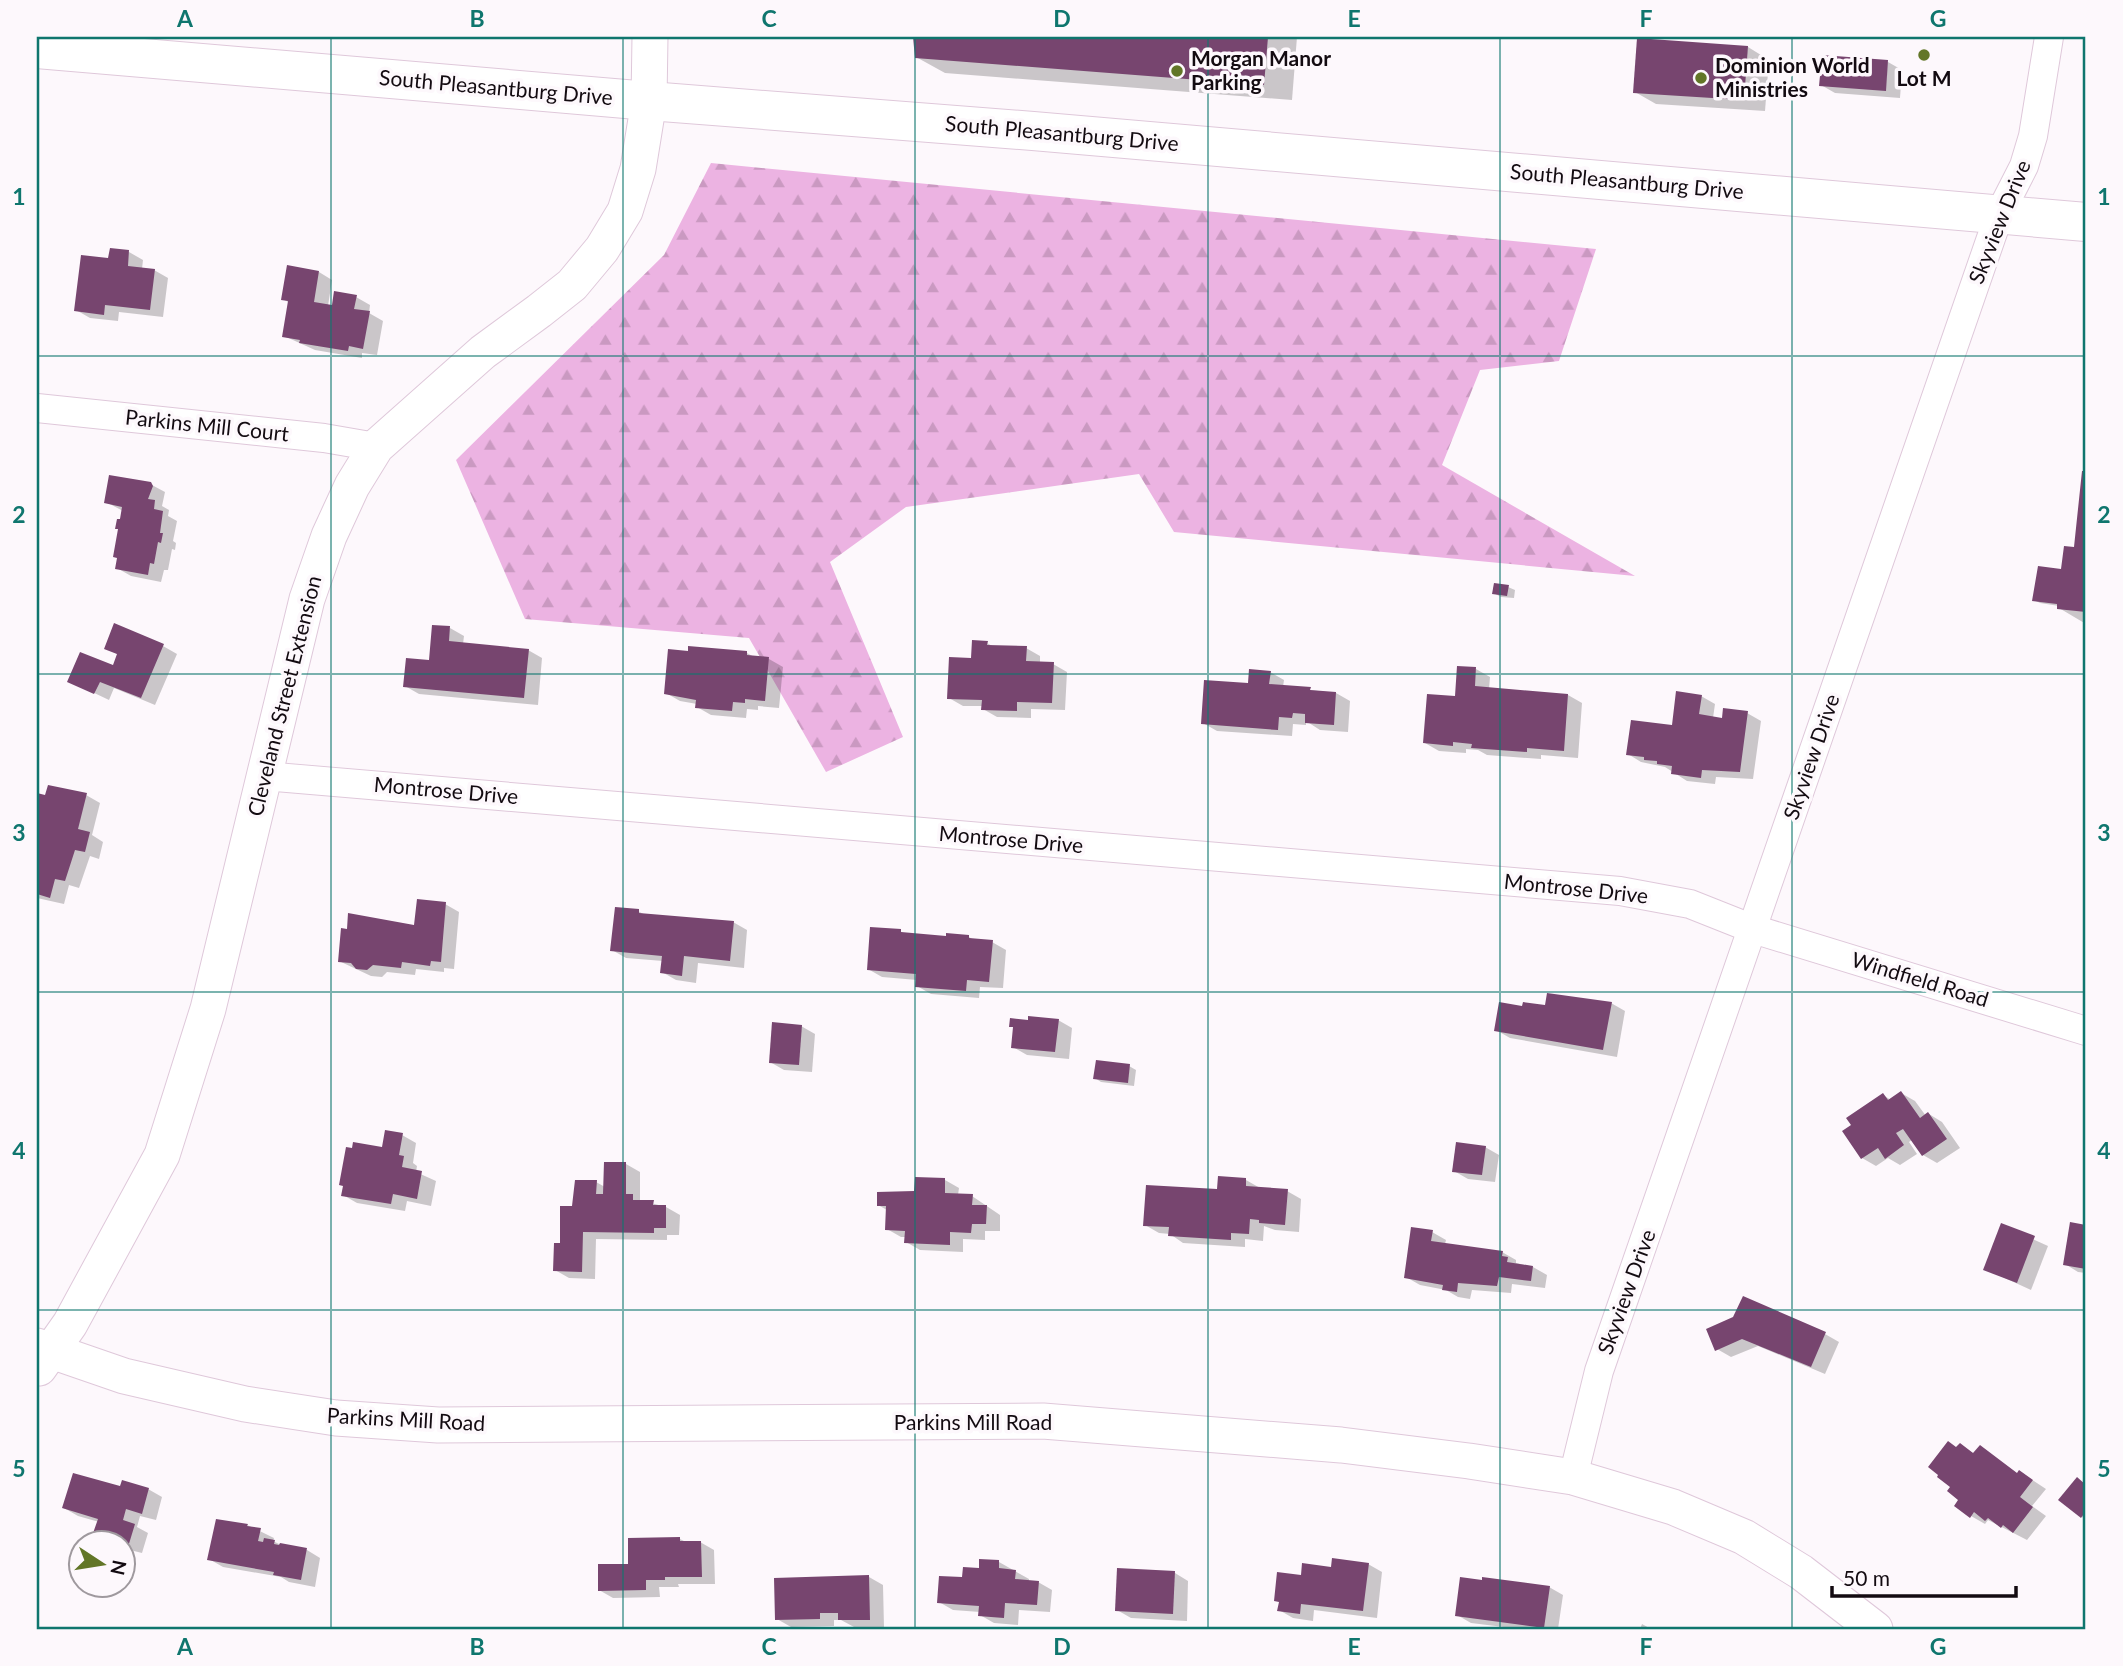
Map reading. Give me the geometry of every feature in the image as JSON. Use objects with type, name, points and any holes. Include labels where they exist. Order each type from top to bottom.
[{"type":"main road","name":"South Pleasantburg Drive","points":[[37,49],[1046,132],[2086,222]]},
{"type":"street","name":"Cleveland Street Extension","points":[[42,1356],[77,1312],[162,1156],[208,1009],[307,600],[329,536],[352,486],[376,447],[483,352],[572,285],[602,250],[625,211],[638,169],[649,101],[650,37]]},
{"type":"street","name":"Skyview Drive","points":[[1573,1477],[1599,1371],[1999,215],[2024,166],[2049,37]]},
{"type":"street","name":"Parkins Mill Court","points":[[37,408],[324,438],[376,447]]},
{"type":"street","name":"Montrose Drive","points":[[264,776],[1620,891],[1690,904],[1753,929]]},
{"type":"street","name":"Windfield Road","points":[[1753,929],[2086,1031]]},
{"type":"street","name":"Parkins Mill Road","points":[[42,1356],[245,1404],[337,1418],[438,1425],[1043,1421],[1341,1445],[1469,1461],[1573,1477],[1673,1507],[1745,1537],[1801,1572],[1875,1629]]},
{"type":"green space","points":[[711,163],[1596,249],[1559,361],[1480,370],[1442,465],[1635,576],[1174,532],[1139,474],[906,507],[830,562],[903,737],[826,772],[749,638],[525,619],[456,460],[664,255]]},
{"type":"building","name":"Morgan Manor Parking","points":[[913,37],[1268,37],[1264,85],[915,58]]},
{"type":"building","points":[[1637,38],[1748,46],[1744,100],[1633,93]]},
{"type":"building","points":[[1822,55],[1888,60],[1886,91],[1819,86]]},
{"type":"building","points":[[110,248],[129,250],[128,266],[155,269],[150,310],[105,305],[104,315],[74,311],[81,255],[108,258]]},
{"type":"building","points":[[287,265],[319,271],[314,302],[332,305],[334,291],[357,295],[354,309],[370,311],[363,349],[349,346],[348,351],[299,343],[300,340],[282,337],[288,301],[281,300]]},
{"type":"building","points":[[2082,471],[2086,471],[2086,612],[2057,609],[2057,604],[2032,601],[2038,566],[2061,569],[2064,546],[2074,547]]},
{"type":"building","points":[[109,475],[151,482],[153,486],[148,499],[155,500],[154,509],[163,511],[161,543],[158,542],[154,564],[150,563],[148,575],[115,569],[117,558],[113,557],[118,529],[115,529],[122,507],[104,503]]},
{"type":"building","points":[[1494,583],[1509,585],[1507,596],[1492,594]]},
{"type":"building","points":[[114,623],[164,644],[141,698],[100,682],[94,694],[67,682],[80,652],[113,665],[117,654],[104,649]]},
{"type":"building","points":[[432,625],[450,626],[449,641],[529,649],[524,698],[403,687],[406,658],[429,660]]},
{"type":"building","points":[[972,640],[988,641],[987,645],[1027,646],[1026,661],[1054,662],[1052,703],[1017,702],[1017,711],[981,710],[982,700],[947,699],[949,657],[971,658]]},
{"type":"building","points":[[688,646],[747,651],[747,655],[769,657],[765,701],[745,699],[745,703],[733,702],[732,711],[695,708],[696,700],[664,694],[668,649],[688,651]]},
{"type":"building","points":[[1457,666],[1476,667],[1475,686],[1568,694],[1564,751],[1527,748],[1527,752],[1471,748],[1472,744],[1453,742],[1453,746],[1423,743],[1427,694],[1455,696]]},
{"type":"building","points":[[1249,669],[1271,671],[1269,684],[1336,692],[1334,725],[1305,723],[1305,714],[1293,713],[1292,718],[1279,717],[1278,730],[1201,724],[1204,680],[1248,683]]},
{"type":"building","points":[[1676,691],[1702,695],[1699,714],[1722,718],[1723,708],[1748,711],[1740,772],[1702,770],[1701,778],[1671,774],[1672,766],[1644,760],[1644,757],[1626,755],[1631,720],[1672,725]]},
{"type":"building","points":[[48,785],[87,793],[78,829],[90,832],[85,852],[75,850],[65,881],[55,879],[50,898],[37,894],[37,793],[45,795]]},
{"type":"building","points":[[417,899],[446,902],[441,962],[431,961],[430,966],[402,962],[401,968],[373,965],[367,970],[356,969],[351,963],[338,962],[341,928],[347,929],[348,913],[414,925]]},
{"type":"building","points":[[615,907],[639,909],[639,913],[734,921],[730,961],[684,956],[682,976],[660,973],[662,956],[610,951]]},
{"type":"building","points":[[870,927],[946,936],[946,933],[969,935],[969,938],[993,940],[989,982],[967,980],[966,991],[915,987],[916,974],[867,970]]},
{"type":"building","points":[[1547,993],[1612,1002],[1603,1050],[1494,1031],[1499,1002],[1522,1006],[1523,1002],[1545,1005]]},
{"type":"building","points":[[1028,1016],[1059,1019],[1055,1052],[1011,1048],[1013,1027],[1009,1027],[1010,1018],[1028,1020]]},
{"type":"building","points":[[772,1022],[802,1025],[799,1065],[769,1063]]},
{"type":"building","points":[[1096,1060],[1130,1064],[1128,1083],[1093,1079]]},
{"type":"building","points":[[1901,1091],[1920,1118],[1928,1112],[1947,1139],[1922,1156],[1903,1129],[1896,1133],[1904,1145],[1885,1159],[1878,1148],[1861,1159],[1842,1131],[1851,1125],[1846,1118],[1883,1093],[1888,1100]]},
{"type":"building","points":[[385,1130],[403,1133],[399,1155],[404,1156],[402,1167],[422,1171],[417,1199],[393,1194],[391,1204],[341,1196],[343,1186],[339,1185],[346,1147],[352,1148],[353,1142],[382,1147]]},
{"type":"building","points":[[1456,1142],[1486,1146],[1482,1175],[1452,1172]]},
{"type":"building","points":[[604,1162],[626,1162],[626,1194],[633,1194],[633,1200],[654,1200],[653,1205],[666,1205],[666,1228],[654,1228],[654,1233],[583,1232],[582,1272],[553,1271],[554,1243],[560,1243],[560,1206],[572,1206],[575,1180],[597,1180],[596,1194],[603,1194]]},
{"type":"building","points":[[1218,1176],[1246,1178],[1246,1186],[1288,1189],[1285,1225],[1259,1223],[1259,1220],[1250,1219],[1249,1234],[1231,1233],[1231,1240],[1168,1236],[1169,1227],[1143,1226],[1146,1185],[1217,1189]]},
{"type":"building","points":[[915,1177],[945,1178],[945,1193],[973,1194],[972,1205],[987,1205],[986,1224],[972,1224],[971,1233],[950,1232],[950,1245],[904,1243],[905,1231],[885,1230],[886,1206],[877,1206],[877,1192],[914,1191]]},
{"type":"building","points":[[2070,1222],[2086,1225],[2086,1269],[2063,1265]]},
{"type":"building","points":[[2001,1223],[2035,1236],[2017,1283],[1983,1270]]},
{"type":"building","points":[[1411,1227],[1433,1230],[1431,1241],[1503,1251],[1502,1256],[1508,1257],[1507,1262],[1533,1266],[1531,1281],[1499,1277],[1497,1286],[1458,1283],[1457,1292],[1442,1290],[1443,1285],[1404,1278]]},
{"type":"building","points":[[1743,1296],[1826,1332],[1811,1367],[1742,1339],[1715,1351],[1706,1329],[1733,1317]]},
{"type":"building","points":[[1948,1441],[1956,1447],[1960,1443],[1973,1453],[1980,1445],[2017,1473],[2019,1470],[2033,1480],[2020,1497],[2033,1507],[2013,1533],[1988,1518],[1985,1521],[1974,1512],[1970,1518],[1954,1506],[1958,1500],[1947,1491],[1950,1487],[1928,1467]]},
{"type":"building","points":[[73,1473],[120,1486],[122,1480],[149,1488],[142,1514],[126,1509],[123,1520],[135,1524],[133,1530],[94,1530],[98,1519],[62,1508]]},
{"type":"building","points":[[2077,1477],[2086,1485],[2086,1511],[2081,1518],[2058,1500]]},
{"type":"building","points":[[216,1519],[261,1528],[258,1541],[263,1542],[264,1538],[275,1540],[274,1544],[307,1548],[301,1580],[273,1575],[274,1572],[207,1560]]},
{"type":"building","points":[[680,1537],[680,1541],[701,1541],[702,1577],[646,1580],[646,1590],[598,1591],[598,1564],[628,1564],[628,1538]]},
{"type":"building","points":[[1332,1558],[1369,1563],[1363,1611],[1301,1604],[1300,1614],[1277,1611],[1279,1602],[1274,1601],[1277,1572],[1301,1575],[1302,1563],[1331,1567]]},
{"type":"building","points":[[979,1559],[999,1560],[999,1568],[1016,1570],[1015,1579],[1039,1581],[1037,1605],[1005,1603],[1004,1618],[978,1616],[979,1606],[937,1603],[939,1576],[962,1577],[963,1567],[979,1568]]},
{"type":"building","points":[[1117,1568],[1175,1571],[1173,1614],[1115,1611]]},
{"type":"building","points":[[869,1575],[870,1620],[838,1620],[838,1613],[820,1613],[820,1619],[775,1620],[774,1578]]},
{"type":"building","points":[[1460,1577],[1482,1580],[1482,1577],[1550,1586],[1544,1628],[1455,1616]]},
{"type":"place","name":"Lot M","points":[[1924,55]]},
{"type":"place","name":"Morgan Manor Parking","points":[[1177,71]]},
{"type":"place","name":"Dominion World Ministries","points":[[1701,78]]}]
